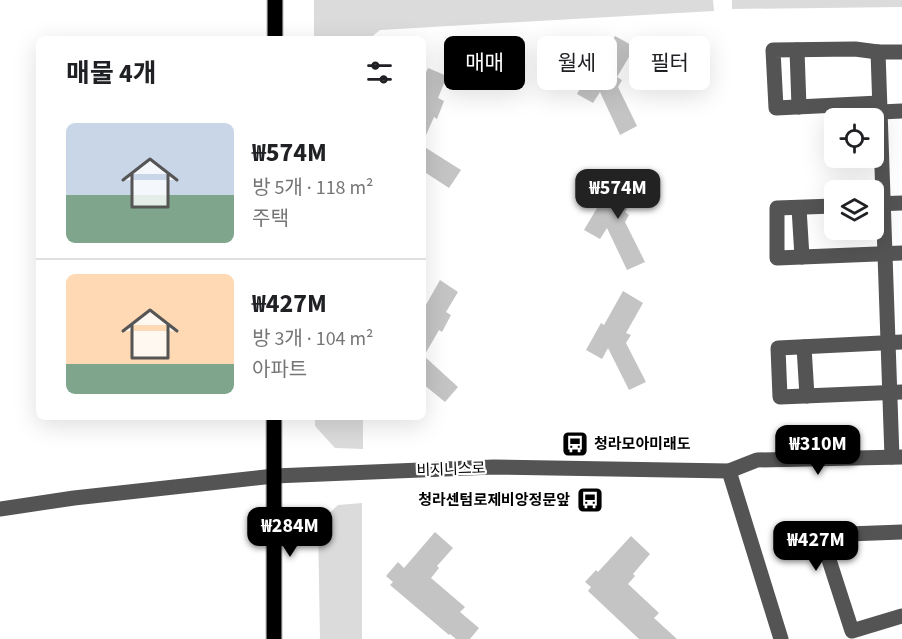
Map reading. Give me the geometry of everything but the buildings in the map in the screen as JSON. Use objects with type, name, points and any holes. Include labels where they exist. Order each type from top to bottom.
[{"type":"main road","points":[[275,0],[275,36]]},
{"type":"main road","points":[[273,639],[274,420]]},
{"type":"street","points":[[878,52],[880,108],[776,108],[773,50],[855,49],[902,52]]},
{"type":"street","points":[[797,50],[800,107]]},
{"type":"street","points":[[884,109],[902,111]]},
{"type":"street","points":[[884,204],[902,203]]},
{"type":"street","points":[[824,207],[777,208],[777,258],[902,253]]},
{"type":"street","points":[[799,208],[802,257]]},
{"type":"street","points":[[883,240],[895,343],[897,457]]},
{"type":"street","points":[[895,343],[778,348],[780,397],[896,392]]},
{"type":"street","points":[[804,347],[807,396]]},
{"type":"street","name":"비지니스로","points":[[0,509],[74,498],[274,476],[494,467],[729,471],[757,460],[897,457]]},
{"type":"street","points":[[729,471],[781,639]]},
{"type":"street","points":[[902,532],[822,535],[852,631],[902,616]]},
{"type":"shaded area","points":[[314,0],[713,0],[714,11],[380,30],[373,36],[314,36]]},
{"type":"shaded area","points":[[732,0],[902,0],[902,7],[732,9]]},
{"type":"shaded area","points":[[315,420],[363,420],[363,449],[335,448],[315,426]]},
{"type":"shaded area","points":[[362,503],[362,639],[320,639],[318,524],[338,505]]},
{"type":"place","name":"청라모아미래도","points":[[575,444]]},
{"type":"place","name":"청라센텀로제비앙정문앞","points":[[590,500]]}]
